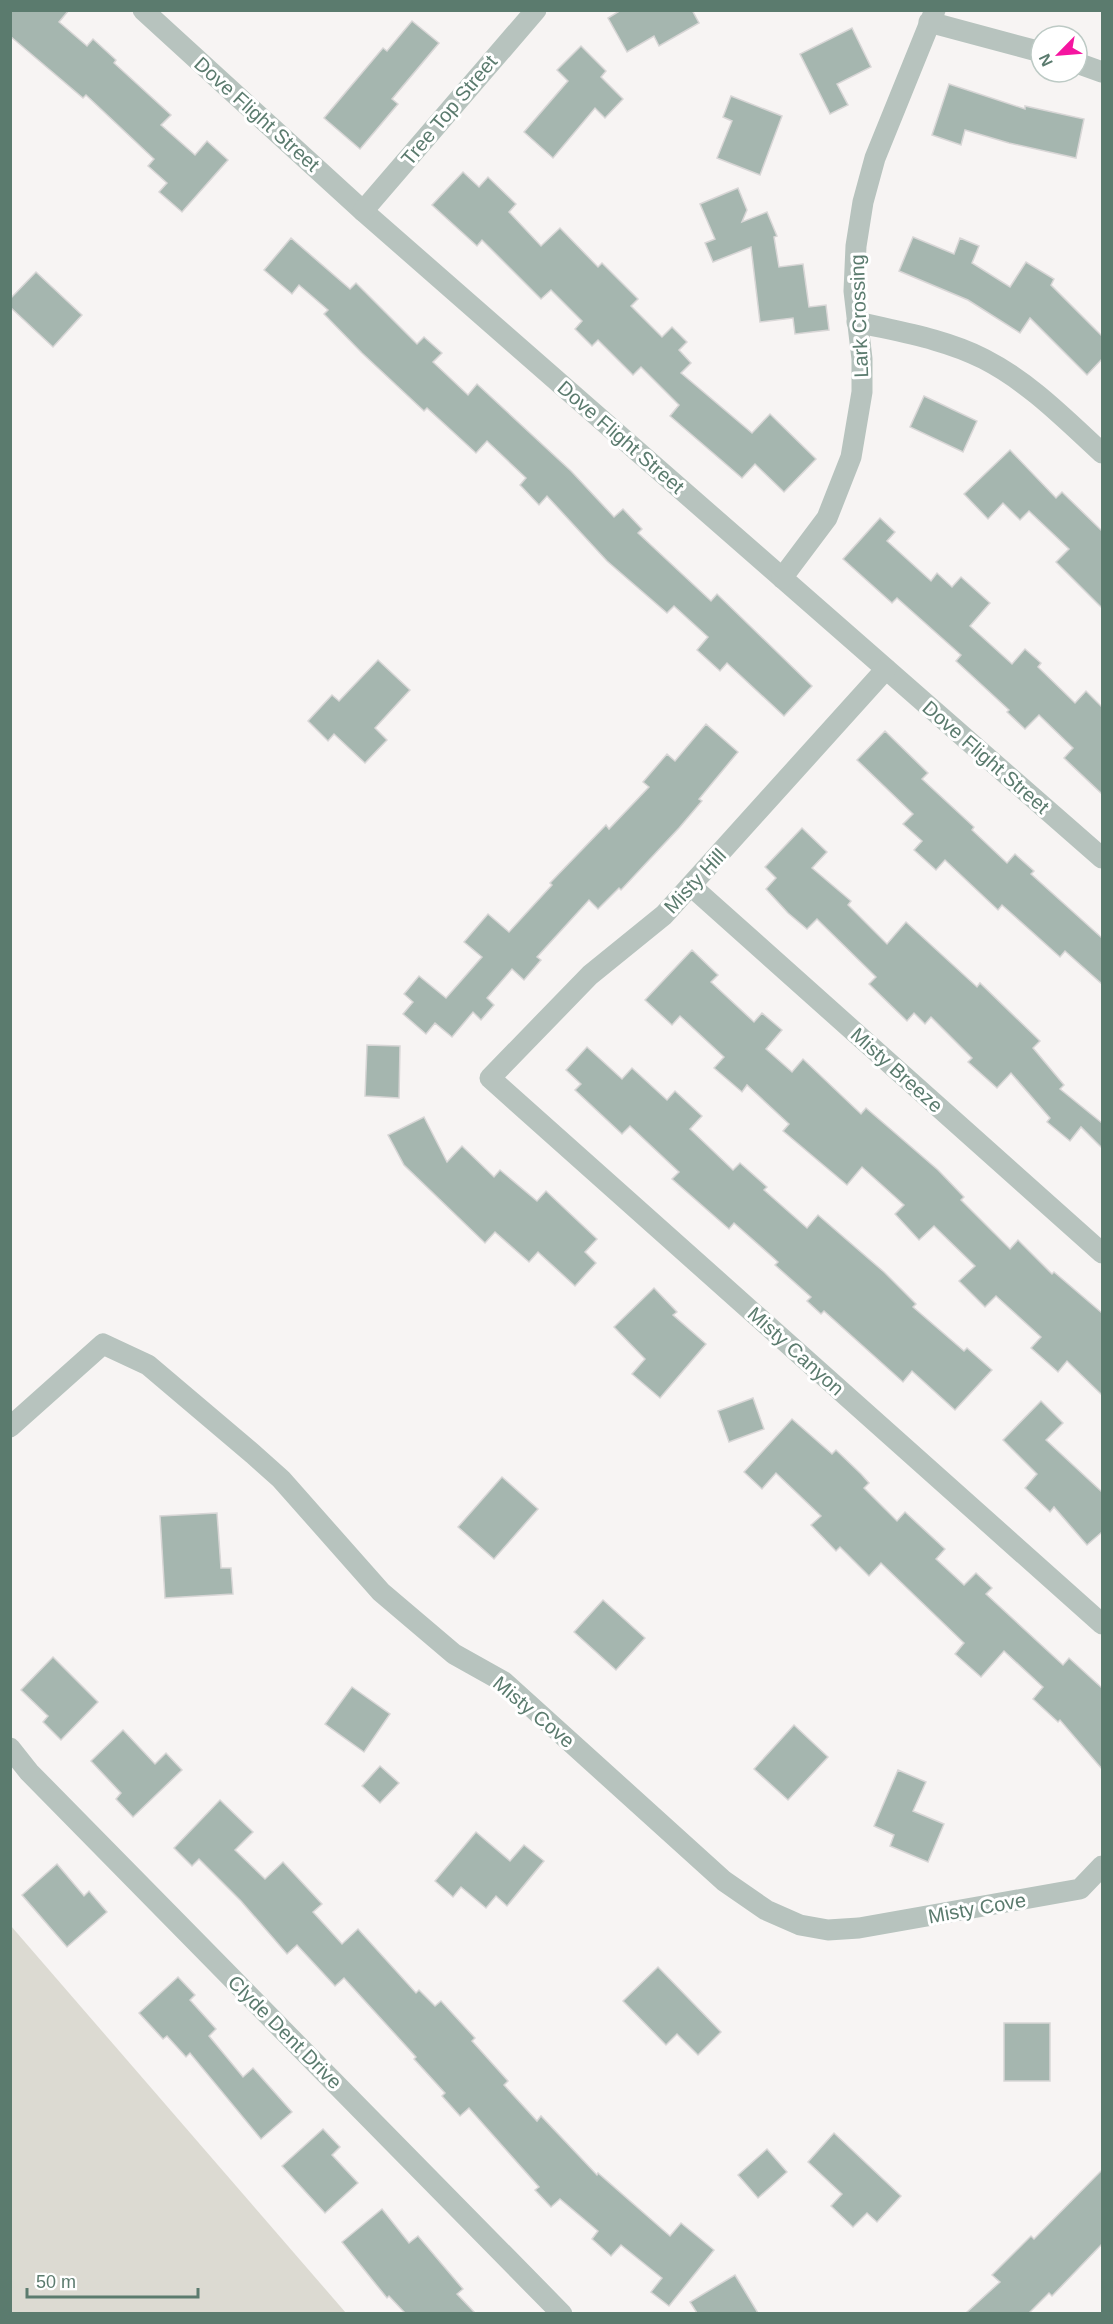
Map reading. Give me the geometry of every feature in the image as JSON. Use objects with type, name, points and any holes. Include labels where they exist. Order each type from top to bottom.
[{"type":"street","name":"Dove Flight Street","points":[[143,10],[363,211],[1102,858]]},
{"type":"street","name":"Tree Top Street","points":[[363,211],[536,10]]},
{"type":"street","points":[[932,16],[1029,48]]},
{"type":"street","name":"Lark Crossing","points":[[782,578],[826,518],[851,457],[862,392],[862,359],[854,291],[856,246],[863,202],[875,158],[932,16]]},
{"type":"street","points":[[857,322],[929,338],[984,359],[1034,392],[1102,453]]},
{"type":"street","name":"Misty Hill","points":[[489,1078],[590,975],[664,915],[886,669]]},
{"type":"street","name":"Misty Breeze","points":[[691,886],[1102,1253]]},
{"type":"street","name":"Misty Canyon","points":[[489,1078],[1102,1624]]},
{"type":"street","name":"Misty Cove","points":[[10,1427],[103,1344],[147,1365],[281,1479],[381,1592],[454,1654],[504,1682],[724,1881],[766,1910],[800,1925],[828,1930],[859,1928],[1080,1889],[1102,1866]]},
{"type":"street","name":"Clyde Dent Drive","points":[[10,1748],[29,1772],[562,2313]]},
{"type":"shaded area","points":[[11,1926],[346,2313],[11,2313]]},
{"type":"building","points":[[10,10],[69,10],[59,22],[87,46],[93,39],[116,60],[114,63],[171,115],[161,125],[195,155],[207,141],[228,160],[182,212],[159,192],[167,183],[148,166],[154,159],[86,95],[83,98],[10,36]]},
{"type":"building","points":[[621,10],[692,10],[699,23],[659,46],[654,36],[627,52],[608,18]]},
{"type":"building","points":[[412,21],[439,43],[392,99],[398,104],[360,149],[324,118],[383,48],[387,51]]},
{"type":"building","points":[[852,28],[871,67],[837,84],[848,105],[830,114],[800,54]]},
{"type":"building","points":[[581,46],[606,71],[601,77],[623,99],[605,118],[595,108],[553,158],[524,132],[568,81],[557,70]]},
{"type":"building","points":[[949,84],[1025,109],[1025,106],[1084,119],[1076,158],[1009,143],[965,130],[961,145],[932,135]]},
{"type":"building","points":[[731,96],[782,116],[760,175],[717,158],[732,121],[723,117]]},
{"type":"building","points":[[463,172],[479,187],[488,177],[516,204],[509,212],[541,246],[560,228],[598,267],[602,263],[638,299],[631,306],[662,337],[672,327],[687,342],[679,350],[691,363],[681,373],[752,433],[770,414],[816,459],[784,492],[755,464],[742,478],[670,416],[679,405],[641,367],[633,375],[598,340],[592,346],[575,329],[582,321],[551,290],[541,299],[482,240],[477,246],[432,205]]},
{"type":"building","points":[[738,188],[747,210],[742,222],[767,212],[777,236],[774,237],[779,267],[803,264],[809,307],[826,305],[829,330],[795,334],[793,318],[760,322],[751,247],[713,262],[705,243],[715,239],[700,204]]},
{"type":"building","points":[[913,237],[954,254],[960,238],[979,246],[972,263],[1010,287],[1026,262],[1054,279],[1051,285],[1102,336],[1102,359],[1087,375],[1030,318],[1020,333],[968,300],[899,271]]},
{"type":"building","points":[[291,238],[350,289],[356,283],[417,344],[424,337],[442,353],[433,362],[468,395],[477,384],[571,471],[614,517],[623,509],[642,529],[638,533],[711,601],[717,594],[812,686],[784,716],[727,663],[720,671],[697,650],[708,637],[674,606],[667,613],[607,561],[547,496],[539,505],[520,485],[526,478],[487,441],[476,453],[427,408],[424,411],[362,353],[324,314],[328,310],[299,285],[292,294],[264,270]]},
{"type":"building","points":[[36,272],[82,315],[53,347],[10,307],[10,299]]},
{"type":"building","points":[[924,396],[977,421],[963,452],[910,427]]},
{"type":"building","points":[[1010,450],[1056,498],[1062,492],[1102,531],[1102,608],[1056,562],[1069,549],[1029,511],[1020,520],[1003,503],[988,519],[964,494]]},
{"type":"building","points":[[880,518],[895,532],[887,541],[931,581],[937,573],[952,587],[961,577],[990,603],[970,626],[1012,664],[1025,649],[1041,663],[1038,667],[1075,703],[1086,691],[1102,707],[1102,794],[1064,758],[1073,748],[1039,715],[1025,729],[1007,712],[1009,710],[956,661],[961,655],[897,598],[892,603],[843,559]]},
{"type":"building","points":[[378,660],[410,690],[375,728],[387,740],[365,763],[334,734],[328,741],[308,721],[332,695],[339,701]]},
{"type":"building","points":[[706,724],[738,752],[699,799],[702,801],[621,890],[619,888],[598,909],[589,900],[537,957],[541,960],[524,980],[512,969],[487,998],[494,1005],[481,1020],[473,1012],[452,1037],[435,1023],[426,1034],[403,1014],[413,1002],[404,994],[419,976],[446,998],[482,957],[464,942],[488,914],[509,932],[552,885],[550,883],[606,825],[609,829],[649,787],[643,782],[667,754],[675,761]]},
{"type":"building","points":[[885,731],[928,773],[922,779],[974,827],[972,830],[1007,863],[1015,854],[1034,871],[1031,874],[1102,938],[1102,984],[1065,951],[1060,957],[1002,905],[998,910],[945,860],[936,870],[914,850],[922,841],[903,824],[913,814],[857,760]]},
{"type":"building","points":[[802,828],[827,852],[812,868],[851,901],[848,905],[887,944],[906,922],[977,987],[980,983],[1040,1041],[1033,1048],[1064,1085],[1060,1089],[1102,1123],[1102,1148],[1081,1127],[1070,1141],[1047,1122],[1050,1118],[1011,1073],[997,1088],[968,1062],[972,1058],[931,1017],[925,1024],[914,1013],[907,1021],[869,984],[876,977],[817,919],[807,929],[788,913],[766,889],[776,878],[765,867]]},
{"type":"building","points":[[692,950],[718,975],[711,982],[754,1022],[762,1013],[782,1030],[766,1049],[792,1072],[803,1059],[861,1114],[866,1108],[938,1170],[964,1197],[961,1200],[1010,1249],[1018,1240],[1052,1274],[1054,1272],[1102,1313],[1102,1395],[1067,1361],[1058,1372],[1031,1348],[1041,1337],[996,1296],[985,1307],[959,1281],[975,1266],[934,1226],[919,1240],[895,1214],[904,1205],[862,1167],[847,1185],[783,1131],[789,1124],[747,1085],[742,1092],[714,1068],[724,1057],[680,1016],[672,1025],[645,1000]]},
{"type":"building","points":[[367,1045],[400,1046],[399,1098],[365,1096]]},
{"type":"building","points":[[587,1047],[622,1079],[632,1068],[667,1100],[675,1091],[702,1116],[690,1129],[733,1170],[740,1163],[767,1187],[764,1190],[807,1228],[818,1215],[884,1272],[916,1304],[913,1307],[964,1351],[967,1348],[992,1370],[955,1410],[912,1371],[903,1382],[824,1311],[821,1314],[807,1301],[811,1297],[775,1265],[778,1262],[734,1223],[729,1229],[672,1179],[679,1172],[630,1126],[622,1134],[575,1090],[581,1084],[566,1070]]},
{"type":"building","points":[[424,1117],[447,1162],[462,1146],[494,1177],[500,1170],[537,1201],[546,1191],[597,1239],[585,1252],[596,1263],[575,1286],[538,1252],[529,1262],[495,1232],[485,1243],[404,1165],[388,1135]]},
{"type":"building","points":[[654,1288],[677,1312],[673,1315],[706,1344],[660,1398],[632,1374],[645,1359],[614,1327]]},
{"type":"building","points":[[753,1398],[764,1429],[729,1442],[718,1411]]},
{"type":"building","points":[[1041,1401],[1063,1423],[1046,1440],[1102,1492],[1102,1532],[1087,1545],[1054,1507],[1050,1512],[1025,1488],[1037,1474],[1003,1440]]},
{"type":"building","points":[[792,1419],[832,1454],[836,1450],[861,1474],[869,1483],[864,1488],[897,1521],[905,1512],[945,1549],[936,1559],[964,1585],[976,1573],[992,1588],[986,1594],[1063,1665],[1069,1658],[1102,1688],[1102,1769],[1060,1720],[1058,1722],[1033,1699],[1043,1687],[1004,1651],[981,1677],[955,1654],[964,1643],[881,1563],[869,1576],[840,1547],[836,1551],[811,1525],[821,1516],[776,1473],[762,1489],[744,1472]]},
{"type":"building","points":[[502,1477],[538,1509],[494,1559],[458,1527]]},
{"type":"building","points":[[217,1513],[221,1568],[231,1568],[233,1594],[165,1598],[160,1516]]},
{"type":"building","points":[[603,1600],[645,1638],[616,1670],[574,1632]]},
{"type":"building","points":[[53,1657],[98,1702],[61,1740],[43,1722],[48,1716],[21,1690]]},
{"type":"building","points":[[352,1687],[390,1714],[364,1752],[325,1724]]},
{"type":"building","points":[[794,1725],[828,1757],[788,1800],[754,1769]]},
{"type":"building","points":[[123,1730],[155,1764],[166,1753],[182,1770],[133,1817],[116,1799],[121,1793],[91,1761]]},
{"type":"building","points":[[380,1766],[399,1783],[380,1803],[362,1786]]},
{"type":"building","points":[[898,1770],[926,1782],[913,1811],[944,1824],[928,1862],[890,1846],[894,1835],[874,1826]]},
{"type":"building","points":[[220,1800],[253,1832],[235,1850],[265,1879],[283,1862],[322,1904],[313,1912],[342,1944],[358,1929],[416,1993],[419,1990],[435,2006],[441,2001],[475,2038],[472,2041],[508,2081],[504,2085],[537,2121],[541,2116],[597,2175],[598,2173],[670,2236],[681,2223],[714,2250],[669,2306],[651,2292],[662,2278],[621,2245],[611,2256],[592,2239],[598,2231],[560,2199],[551,2207],[535,2190],[539,2187],[469,2108],[460,2116],[442,2096],[445,2093],[414,2059],[416,2057],[344,1978],[335,1986],[297,1945],[287,1954],[241,1901],[199,1859],[192,1866],[174,1848]]},
{"type":"building","points":[[476,1832],[510,1861],[524,1845],[544,1861],[507,1906],[496,1896],[486,1908],[461,1887],[453,1897],[435,1881]]},
{"type":"building","points":[[57,1864],[84,1896],[89,1891],[107,1912],[67,1947],[22,1895]]},
{"type":"building","points":[[658,1967],[721,2032],[698,2055],[677,2034],[666,2045],[623,2001]]},
{"type":"building","points":[[178,1977],[195,1995],[190,2000],[216,2029],[209,2036],[243,2077],[253,2068],[292,2112],[261,2139],[190,2053],[186,2057],[167,2036],[163,2039],[139,2013]]},
{"type":"building","points":[[1004,2023],[1050,2023],[1050,2081],[1004,2081]]},
{"type":"building","points":[[323,2129],[340,2147],[332,2155],[358,2183],[325,2213],[282,2166]]},
{"type":"building","points":[[834,2133],[901,2196],[877,2222],[867,2213],[853,2227],[831,2206],[842,2194],[808,2162]]},
{"type":"building","points":[[767,2149],[787,2172],[758,2198],[738,2175]]},
{"type":"building","points":[[1102,2170],[1102,2244],[1052,2296],[1049,2293],[1029,2313],[966,2313],[1000,2282],[992,2275],[1031,2236],[1034,2239]]},
{"type":"building","points":[[382,2209],[409,2243],[418,2236],[463,2289],[457,2294],[475,2313],[405,2313],[389,2296],[387,2298],[342,2242]]},
{"type":"building","points":[[735,2275],[758,2313],[697,2313],[690,2302]]}]
